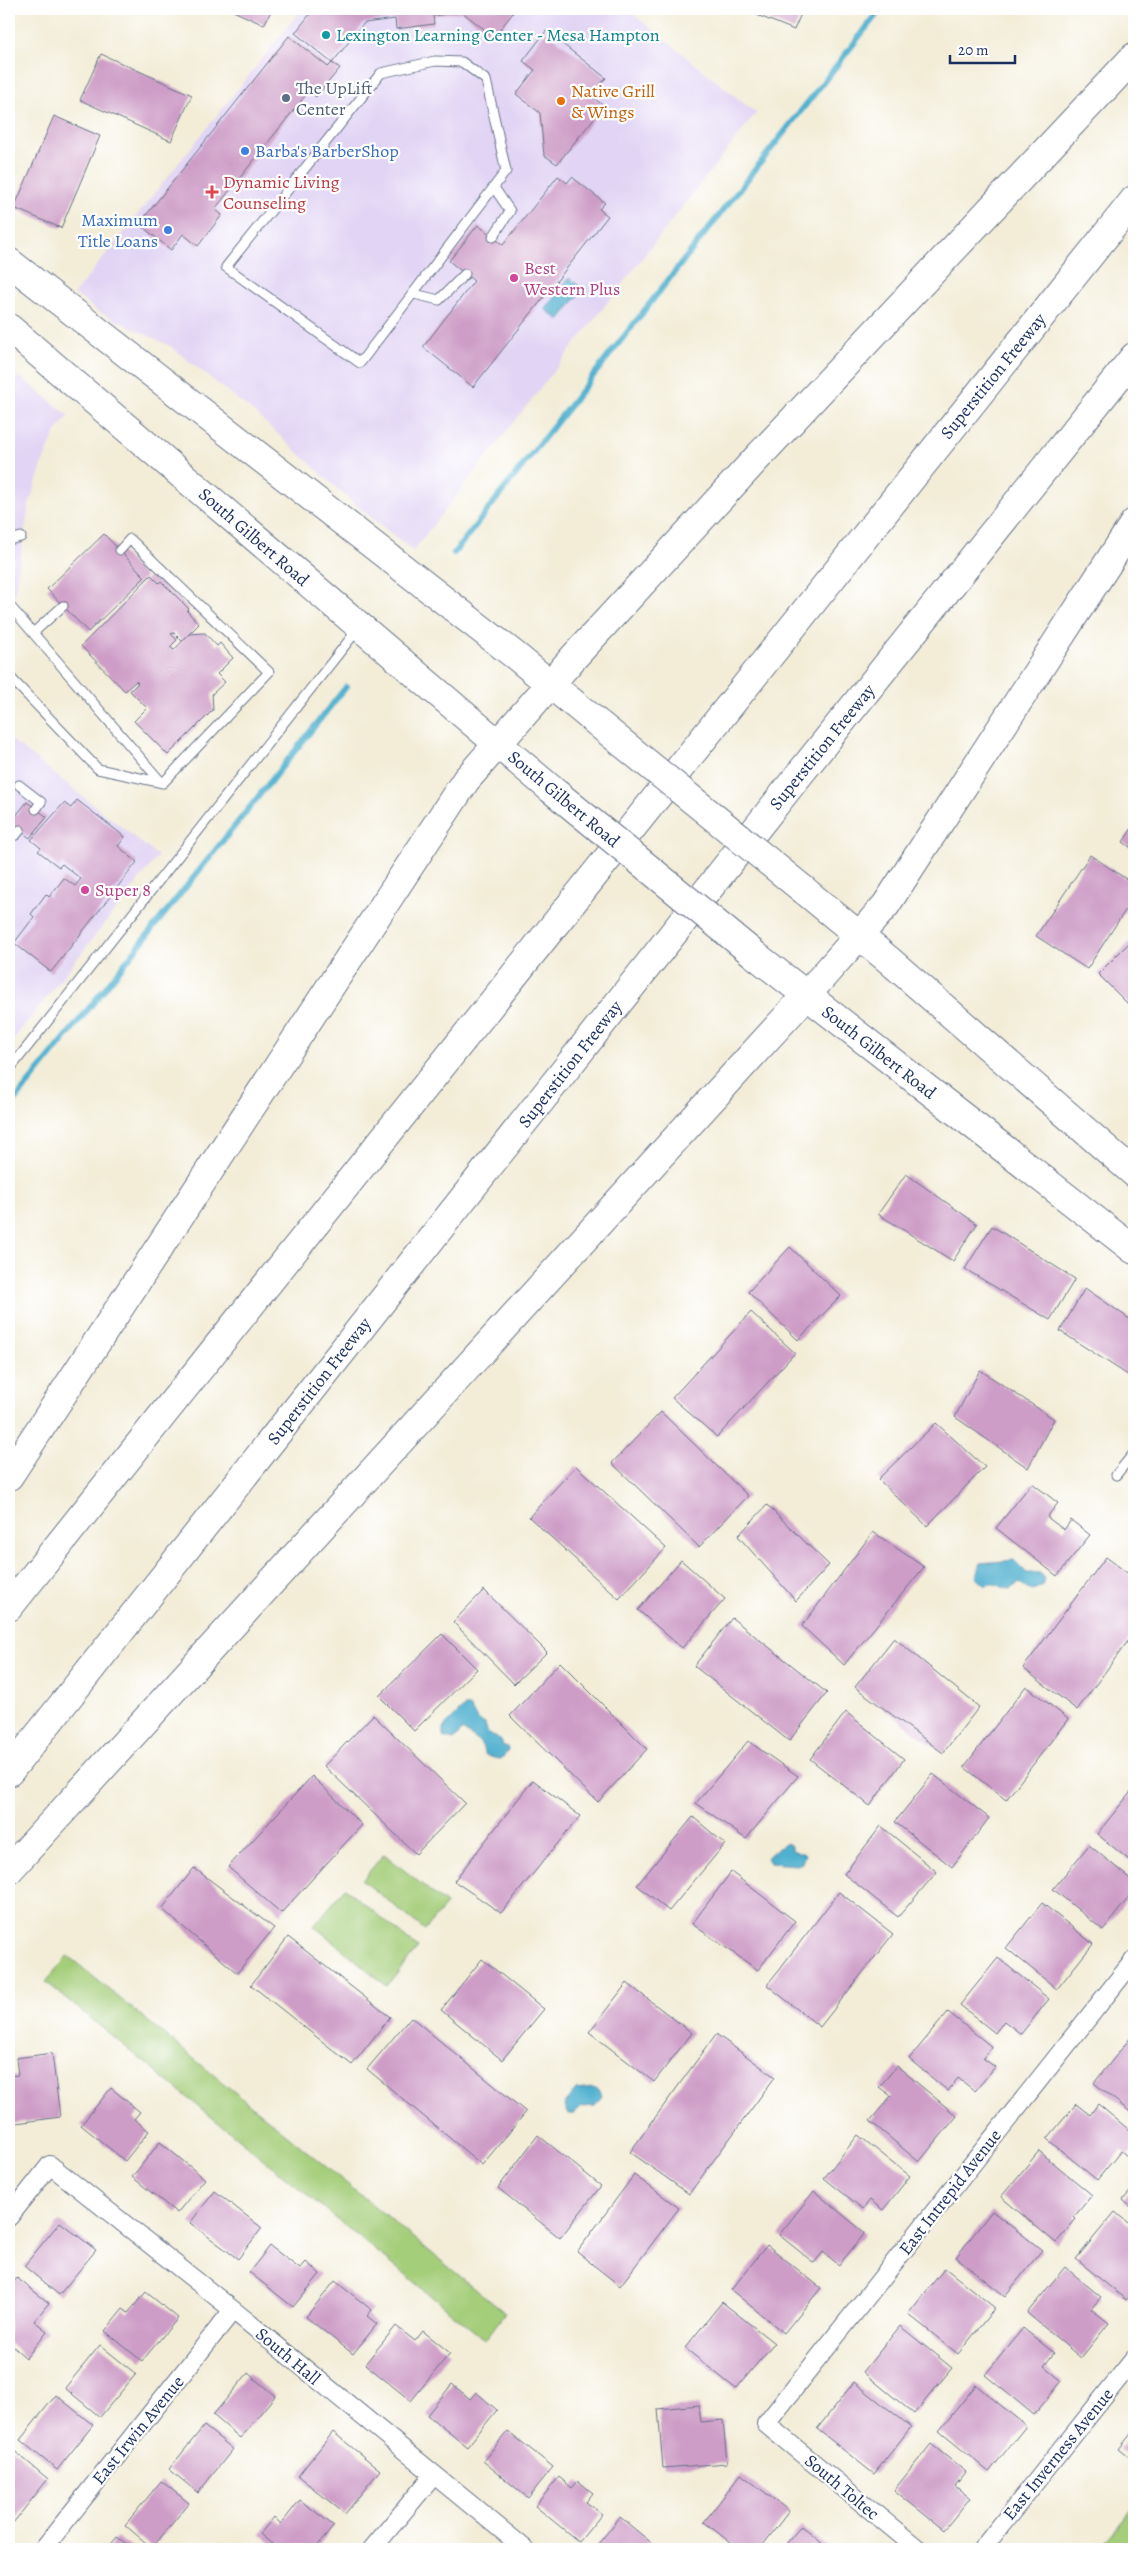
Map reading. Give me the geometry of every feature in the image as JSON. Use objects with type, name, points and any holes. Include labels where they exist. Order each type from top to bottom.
[{"type":"main road","points":[[9,1476],[466,780],[550,684],[764,451],[1134,57]]},
{"type":"main road","name":"Superstition Freeway","points":[[9,1607],[1134,200]]},
{"type":"main road","points":[[9,262],[550,684],[860,935],[1134,1173]]},
{"type":"main road","name":"South Gilbert Road","points":[[9,328],[551,789],[806,996],[1134,1250]]},
{"type":"main road","name":"Superstition Freeway","points":[[9,1772],[794,781],[1134,357]]},
{"type":"main road","points":[[9,1870],[806,996],[886,905],[1134,523]]},
{"type":"street","name":"East Intrepid Avenue","points":[[766,2424],[1134,1960]]},
{"type":"street","name":"South Hall","points":[[9,2217],[50,2165],[233,2310],[433,2476],[525,2549]]},
{"type":"street","name":"East Irwin Avenue","points":[[43,2549],[233,2310]]},
{"type":"street","name":"East Inverness Avenue","points":[[982,2549],[1134,2359]]},
{"type":"street","name":"South Toltec","points":[[766,2424],[918,2549]]},
{"type":"street","points":[[372,2549],[433,2476]]},
{"type":"lane","points":[[434,61],[462,62],[486,80],[506,171],[495,188],[360,363],[226,267],[381,73],[434,61]]},
{"type":"lane","points":[[493,237],[510,211],[495,188]]},
{"type":"lane","points":[[414,294],[439,300],[465,274]]},
{"type":"lane","points":[[9,540],[21,537]]},
{"type":"lane","points":[[120,550],[130,539],[269,672],[163,783]]},
{"type":"lane","points":[[9,605],[163,783]]},
{"type":"lane","points":[[33,632],[63,606]]},
{"type":"lane","points":[[9,1070],[360,627]]},
{"type":"lane","points":[[9,676],[98,769],[163,783]]},
{"type":"lane","points":[[19,785],[41,802],[36,809]]},
{"type":"lane","points":[[9,836],[16,835],[20,830]]},
{"type":"lane","points":[[1116,1475],[1134,1454]]},
{"type":"shaded area","points":[[302,9],[627,9],[756,113],[413,551],[352,502],[256,414],[170,346],[97,311],[74,294]]},
{"type":"shaded area","points":[[19,376],[69,416],[57,430],[44,459],[29,505],[9,626],[9,389]]},
{"type":"shaded area","points":[[9,738],[158,856],[9,1045]]},
{"type":"green space","points":[[384,1854],[446,1904],[425,1930],[362,1880]]},
{"type":"green space","points":[[345,1888],[418,1948],[387,1986],[314,1926]]},
{"type":"green space","points":[[68,1956],[505,2313],[485,2340],[46,1982]]},
{"type":"green space","points":[[1134,2507],[1134,2549],[1099,2549]]},
{"type":"water","points":[[569,278],[583,289],[559,320],[545,309]]},
{"type":"water","points":[[1014,1560],[1027,1573],[1041,1574],[1045,1579],[1043,1585],[1032,1591],[1020,1583],[1009,1589],[995,1584],[986,1586],[976,1577],[980,1563]]},
{"type":"water","points":[[464,1707],[469,1707],[478,1720],[485,1724],[488,1734],[502,1741],[502,1745],[508,1747],[508,1751],[501,1759],[485,1754],[481,1744],[462,1730],[454,1740],[443,1737],[443,1728]]},
{"type":"water","points":[[786,1843],[792,1846],[792,1850],[805,1854],[802,1863],[797,1865],[770,1863],[767,1858]]},
{"type":"water","points":[[593,2088],[600,2091],[602,2097],[595,2106],[582,2107],[574,2114],[569,2114],[564,2104],[576,2090]]},
{"type":"building","points":[[229,9],[272,9],[264,25]]},
{"type":"building","name":"Lexington Learning Center - Mesa Hampton","points":[[314,9],[516,9],[494,37],[462,12],[433,16],[434,24],[396,29],[395,19],[364,23],[332,63],[295,33]]},
{"type":"building","points":[[742,9],[803,9],[794,30]]},
{"type":"building","name":"Native Grill & Wings","points":[[546,31],[606,78],[591,96],[604,106],[557,164],[544,155],[540,113],[516,94],[535,70],[523,61]]},
{"type":"building","points":[[289,36],[328,67],[332,63],[340,68],[316,97],[309,91],[215,209],[222,215],[198,246],[183,234],[171,250],[139,224]]},
{"type":"building","points":[[101,54],[192,95],[171,141],[80,100]]},
{"type":"building","points":[[54,116],[100,136],[61,228],[14,208]]},
{"type":"building","name":"Best Western Plus","points":[[558,176],[567,183],[572,177],[605,203],[599,209],[608,216],[473,387],[423,347],[474,281],[449,261],[478,225],[503,245]]},
{"type":"building","points":[[104,534],[145,577],[88,632],[47,589]]},
{"type":"building","points":[[151,575],[159,583],[161,581],[189,609],[187,611],[199,624],[189,634],[205,633],[217,646],[220,643],[233,658],[217,674],[225,682],[212,694],[213,710],[168,755],[134,721],[147,708],[130,691],[138,683],[136,681],[125,691],[81,646]],"holes":[[[174,633],[182,641],[189,634],[174,650],[170,647],[177,640],[171,634]]]},
{"type":"building","name":"Super 8","points":[[77,800],[125,837],[118,846],[137,862],[51,972],[14,943],[34,917],[31,914],[46,894],[49,897],[64,878],[75,886],[81,879],[62,864],[59,867],[38,851],[41,848],[31,840],[64,803],[71,808]]},
{"type":"building","points":[[27,802],[47,817],[30,838],[10,823]]},
{"type":"building","points":[[1134,825],[1134,850],[1123,842]]},
{"type":"building","points":[[1090,855],[1134,884],[1134,897],[1087,969],[1036,936]]},
{"type":"building","points":[[1134,938],[1134,1010],[1098,974]]},
{"type":"building","points":[[906,1174],[977,1224],[953,1261],[878,1214]]},
{"type":"building","points":[[992,1226],[1075,1279],[1050,1320],[965,1269]]},
{"type":"building","points":[[790,1247],[841,1296],[798,1340],[748,1292]]},
{"type":"building","points":[[1085,1288],[1134,1322],[1134,1379],[1060,1331]]},
{"type":"building","points":[[751,1312],[795,1353],[717,1437],[672,1398]]},
{"type":"building","points":[[980,1370],[1054,1419],[1028,1468],[955,1417]]},
{"type":"building","points":[[661,1412],[748,1496],[699,1547],[612,1463]]},
{"type":"building","points":[[936,1423],[985,1467],[927,1526],[878,1479]]},
{"type":"building","points":[[576,1466],[666,1548],[619,1599],[529,1517]]},
{"type":"building","points":[[1032,1483],[1058,1503],[1047,1517],[1064,1530],[1071,1520],[1090,1535],[1057,1576],[996,1528]]},
{"type":"building","points":[[767,1505],[829,1565],[796,1601],[738,1536]]},
{"type":"building","points":[[873,1532],[924,1567],[844,1665],[802,1626]]},
{"type":"building","points":[[1106,1557],[1134,1578],[1134,1633],[1077,1710],[1023,1668]]},
{"type":"building","points":[[681,1560],[725,1599],[682,1648],[638,1610]]},
{"type":"building","points":[[484,1590],[547,1652],[514,1684],[453,1622]]},
{"type":"building","points":[[732,1618],[827,1693],[789,1741],[694,1666]]},
{"type":"building","points":[[442,1634],[477,1669],[414,1731],[379,1696]]},
{"type":"building","points":[[894,1638],[979,1707],[943,1753],[855,1687]]},
{"type":"building","points":[[560,1662],[647,1749],[598,1802],[510,1716]]},
{"type":"building","points":[[1026,1686],[1068,1719],[1006,1800],[964,1767]]},
{"type":"building","points":[[846,1712],[904,1759],[870,1806],[810,1759]]},
{"type":"building","points":[[373,1715],[465,1803],[416,1854],[324,1766]]},
{"type":"building","points":[[748,1741],[798,1776],[746,1839],[696,1803]]},
{"type":"building","points":[[933,1774],[989,1818],[952,1867],[895,1822]]},
{"type":"building","points":[[312,1776],[362,1825],[281,1913],[228,1867]]},
{"type":"building","points":[[533,1780],[580,1816],[501,1913],[454,1881]]},
{"type":"building","points":[[1134,1788],[1134,1864],[1097,1834]]},
{"type":"building","points":[[693,1817],[725,1844],[669,1911],[637,1885]]},
{"type":"building","points":[[881,1826],[937,1872],[898,1917],[844,1874]]},
{"type":"building","points":[[1089,1845],[1134,1882],[1134,1891],[1103,1930],[1053,1889]]},
{"type":"building","points":[[194,1868],[274,1928],[237,1973],[162,1909]]},
{"type":"building","points":[[731,1872],[795,1921],[758,1970],[692,1924]]},
{"type":"building","points":[[839,1892],[893,1934],[820,2027],[767,1985]]},
{"type":"building","points":[[1042,1903],[1093,1944],[1057,1989],[1006,1948]]},
{"type":"building","points":[[288,1937],[390,2017],[352,2065],[251,1985]]},
{"type":"building","points":[[998,1958],[1049,1999],[1021,2034],[1004,2021],[995,2033],[960,2005]]},
{"type":"building","points":[[482,1959],[544,2009],[502,2060],[441,2010]]},
{"type":"building","points":[[627,1983],[692,2033],[654,2082],[589,2032]]},
{"type":"building","points":[[948,2012],[992,2047],[983,2058],[995,2067],[975,2091],[958,2078],[948,2091],[909,2059]]},
{"type":"building","points":[[411,2017],[526,2112],[482,2165],[367,2069]]},
{"type":"building","points":[[716,2034],[775,2077],[689,2194],[630,2152]]},
{"type":"building","points":[[1132,2036],[1134,2038],[1134,2115],[1094,2083]]},
{"type":"building","points":[[52,2053],[60,2117],[9,2124],[9,2076],[18,2075],[16,2058]]},
{"type":"building","points":[[897,2066],[957,2116],[919,2162],[870,2121],[891,2096],[879,2087]]},
{"type":"building","points":[[111,2088],[140,2112],[134,2119],[149,2131],[125,2161],[81,2125]]},
{"type":"building","points":[[1076,2104],[1090,2115],[1098,2104],[1134,2134],[1134,2147],[1127,2156],[1121,2151],[1097,2180],[1047,2139]]},
{"type":"building","points":[[538,2135],[601,2186],[560,2238],[498,2188]]},
{"type":"building","points":[[858,2135],[910,2176],[883,2210],[870,2200],[863,2209],[824,2178]]},
{"type":"building","points":[[160,2142],[205,2179],[177,2213],[132,2177]]},
{"type":"building","points":[[1039,2151],[1092,2195],[1074,2217],[1076,2219],[1056,2243],[1001,2197]]},
{"type":"building","points":[[634,2175],[679,2208],[620,2286],[577,2252]]},
{"type":"building","points":[[1134,2187],[1134,2209],[1123,2200]]},
{"type":"building","points":[[215,2191],[262,2228],[238,2259],[190,2223]]},
{"type":"building","points":[[814,2191],[865,2233],[839,2265],[823,2252],[814,2263],[779,2235]]},
{"type":"building","points":[[992,2211],[1042,2250],[1005,2296],[956,2257]]},
{"type":"building","points":[[1115,2212],[1134,2228],[1134,2290],[1126,2300],[1076,2259]]},
{"type":"building","points":[[60,2222],[96,2250],[59,2295],[24,2266]]},
{"type":"building","points":[[767,2245],[821,2288],[784,2333],[731,2290]]},
{"type":"building","points":[[270,2246],[300,2269],[306,2262],[320,2274],[293,2307],[249,2272]]},
{"type":"building","points":[[1065,2267],[1101,2297],[1091,2309],[1109,2323],[1081,2358],[1027,2313]]},
{"type":"building","points":[[945,2268],[995,2308],[958,2354],[908,2314]]},
{"type":"building","points":[[17,2278],[49,2303],[34,2321],[47,2331],[26,2358],[9,2343],[9,2288]]},
{"type":"building","points":[[335,2281],[372,2310],[367,2316],[377,2324],[353,2354],[306,2317]]},
{"type":"building","points":[[146,2292],[178,2318],[142,2361],[105,2331],[123,2309],[128,2313]]},
{"type":"building","points":[[722,2302],[774,2343],[736,2389],[685,2348]]},
{"type":"building","points":[[396,2326],[415,2341],[423,2331],[450,2353],[411,2401],[365,2364]]},
{"type":"building","points":[[900,2326],[952,2368],[914,2414],[863,2372]]},
{"type":"building","points":[[1023,2328],[1054,2353],[1044,2366],[1062,2381],[1034,2415],[985,2375]]},
{"type":"building","points":[[100,2345],[136,2374],[100,2417],[65,2388]]},
{"type":"building","points":[[248,2373],[275,2396],[240,2438],[213,2415]]},
{"type":"building","points":[[854,2382],[911,2427],[874,2474],[817,2429]]},
{"type":"building","points":[[452,2384],[470,2399],[476,2392],[497,2410],[467,2447],[427,2415]]},
{"type":"building","points":[[976,2385],[1026,2426],[989,2472],[939,2431]]},
{"type":"building","points":[[56,2395],[93,2425],[57,2470],[20,2440]]},
{"type":"building","points":[[699,2405],[701,2422],[723,2420],[727,2463],[663,2468],[658,2409]]},
{"type":"building","points":[[204,2426],[233,2449],[198,2493],[169,2469]]},
{"type":"building","points":[[1134,2430],[1134,2461],[1119,2449]]},
{"type":"building","points":[[508,2431],[553,2467],[528,2498],[483,2461]]},
{"type":"building","points":[[333,2432],[380,2470],[345,2514],[298,2476]]},
{"type":"building","points":[[931,2444],[966,2472],[955,2486],[970,2498],[944,2530],[894,2490]]},
{"type":"building","points":[[11,2448],[48,2479],[13,2523],[9,2520]]},
{"type":"building","points":[[741,2474],[789,2511],[760,2549],[739,2549],[704,2522]]},
{"type":"building","points":[[559,2477],[572,2488],[578,2481],[593,2493],[586,2502],[602,2514],[579,2542],[535,2506]]},
{"type":"building","points":[[161,2481],[189,2503],[152,2548],[125,2525]]},
{"type":"building","points":[[300,2500],[334,2526],[315,2549],[278,2549],[260,2534],[274,2517],[281,2524]]},
{"type":"building","points":[[620,2517],[659,2549],[594,2549]]},
{"type":"building","points":[[801,2526],[829,2549],[782,2549]]},
{"type":"building","points":[[117,2537],[133,2549],[107,2549]]},
{"type":"waterway","points":[[454,553],[881,9]]},
{"type":"waterway","points":[[9,1108],[346,687]]},
{"type":"place","name":"Lexington Learning Center - Mesa Hampton","points":[[326,35]]},
{"type":"place","name":"The UpLift Center","points":[[286,98]]},
{"type":"place","name":"Native Grill & Wings","points":[[561,101]]},
{"type":"place","name":"Barba's BarberShop","points":[[245,151]]},
{"type":"place","name":"Dynamic Living Counseling","points":[[212,192]]},
{"type":"place","name":"Maximum Title Loans","points":[[168,230]]},
{"type":"place","name":"Best Western Plus","points":[[514,278]]},
{"type":"place","name":"Super 8","points":[[85,890]]}]
